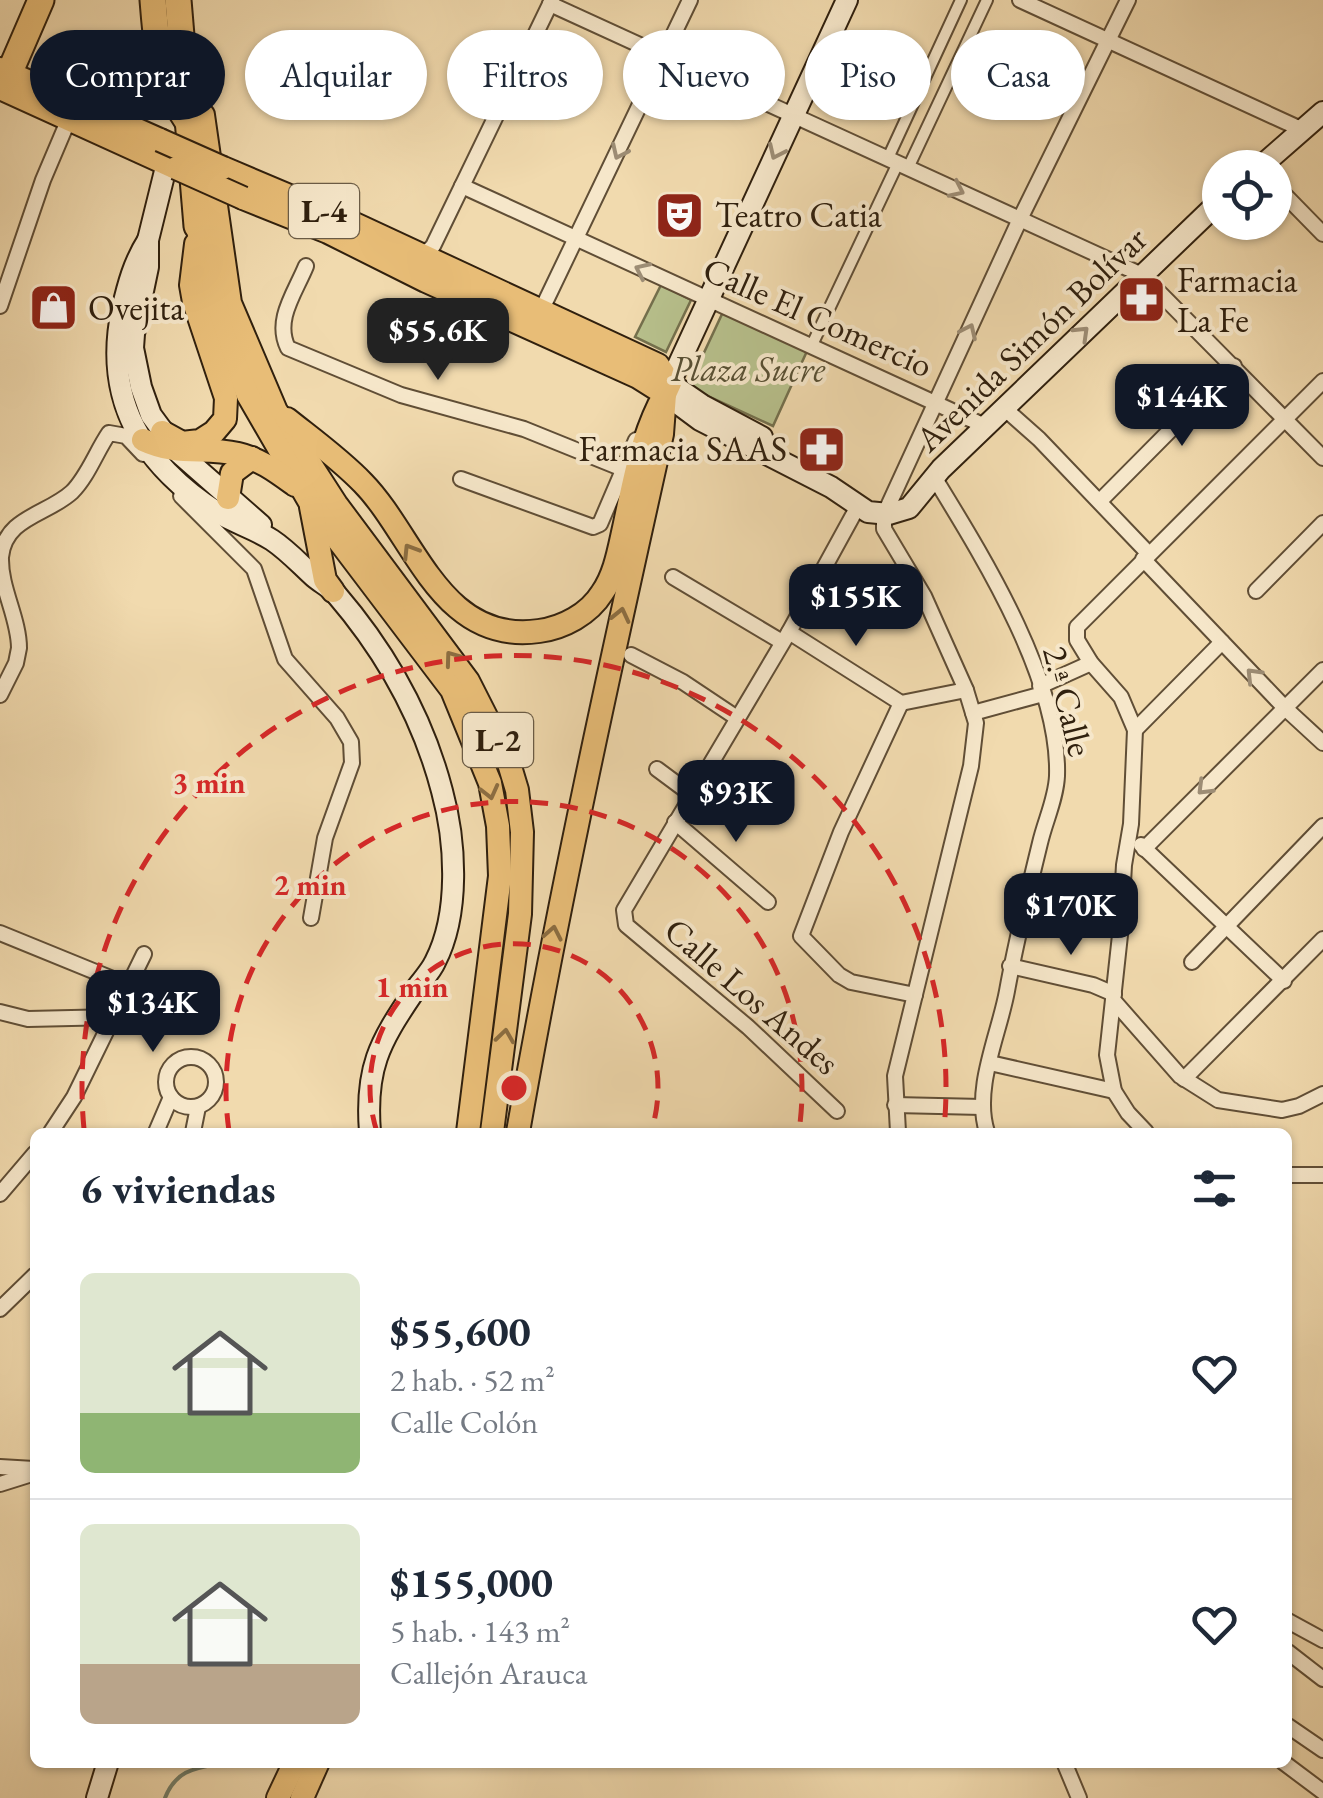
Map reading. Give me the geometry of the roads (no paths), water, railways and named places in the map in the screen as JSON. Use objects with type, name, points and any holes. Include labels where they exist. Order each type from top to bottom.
[{"type":"highway","points":[[2,73],[25,0]]},
{"type":"highway","points":[[2,73],[41,0]]},
{"type":"highway","points":[[144,0],[152,30]]},
{"type":"highway","name":"L-2","points":[[154,0],[155,30]]},
{"type":"highway","name":"L-2","points":[[178,0],[183,30]]},
{"type":"highway","name":"L-2","points":[[194,0],[195,30]]},
{"type":"highway","name":"L-2","points":[[196,120],[198,226]]},
{"type":"main road","points":[[276,412],[362,481],[420,568],[466,614],[498,628],[532,632],[550,630],[592,607],[603,592],[618,552],[644,435],[847,0]]},
{"type":"main road","name":"L-4","points":[[2,73],[30,89]]},
{"type":"main road","points":[[1280,150],[1323,112]]},
{"type":"main road","name":"L-4","points":[[87,120],[243,198],[541,312],[658,365],[668,388],[700,420],[850,502],[884,514]]},
{"type":"main road","name":"L-4","points":[[97,120],[160,140],[223,168],[638,377],[668,388]]},
{"type":"main road","name":"L-2","points":[[196,120],[230,304],[276,412],[336,504],[468,681],[508,760],[517,790],[522,832],[520,914],[493,1128]]},
{"type":"main road","points":[[171,165],[148,240],[134,262],[115,354],[122,400],[152,436],[167,470],[196,496],[271,539],[334,590]]},
{"type":"main road","name":"Avenida Simón Bolívar","points":[[884,514],[909,508],[985,426],[1202,218]]},
{"type":"main road","name":"L-2","points":[[198,226],[222,334],[248,396],[306,497],[452,690],[490,783],[498,826],[500,876],[468,1128]]},
{"type":"main road","points":[[152,436],[200,441],[220,427],[227,407],[191,285],[198,226]]},
{"type":"main road","points":[[519,1128],[582,794],[662,434],[668,388]]},
{"type":"main road","points":[[152,436],[179,452],[258,521],[271,539]]},
{"type":"main road","points":[[179,452],[226,452],[252,458],[306,497],[325,580],[403,688],[420,723],[444,795],[451,844],[451,910],[445,938],[435,963],[384,1037],[369,1088],[370,1128]]},
{"type":"main road","points":[[228,498],[232,473],[252,458]]},
{"type":"main road","points":[[97,1798],[106,1768]]},
{"type":"main road","points":[[278,1798],[292,1768]]},
{"type":"main road","points":[[302,1798],[315,1768]]},
{"type":"street","points":[[676,30],[690,0]]},
{"type":"street","points":[[898,163],[961,0]]},
{"type":"street","points":[[811,347],[898,163],[986,0]]},
{"type":"street","points":[[1020,0],[1303,130]]},
{"type":"street","points":[[898,1128],[895,1076],[976,740],[974,714],[966,690],[924,596],[884,529],[884,514],[1020,219],[1128,0]]},
{"type":"street","points":[[415,263],[433,246],[551,2],[623,36]]},
{"type":"street","points":[[785,111],[1142,275],[1323,458]]},
{"type":"street","points":[[0,306],[43,180],[69,120]]},
{"type":"street","points":[[541,312],[634,120]]},
{"type":"street","name":"Calle El Comercio","points":[[462,186],[985,426]]},
{"type":"street","points":[[1292,202],[1323,234]]},
{"type":"street","points":[[306,266],[282,322],[288,348],[401,395],[524,429],[623,469]]},
{"type":"street","points":[[1100,501],[1234,366]]},
{"type":"street","points":[[1142,1128],[1114,1091],[1108,1055],[1130,834],[1135,730],[1121,697],[1077,640],[1077,627],[1323,381]]},
{"type":"street","points":[[461,480],[586,526],[600,524],[648,411],[668,388]]},
{"type":"street","points":[[1004,408],[1100,501],[1222,642],[1284,708],[1323,742]]},
{"type":"street","points":[[0,695],[19,648],[0,561],[4,542],[22,522],[69,495],[84,478],[108,433],[119,432],[254,569],[285,659],[337,718],[351,742],[352,763],[324,838],[311,918]]},
{"type":"street","name":"2.ª Calle","points":[[934,477],[1004,598],[1041,690],[1054,742],[1057,775],[990,1063],[982,1107],[986,1128]]},
{"type":"street","points":[[768,902],[675,822],[785,637],[850,502]]},
{"type":"street","points":[[1256,591],[1323,523]]},
{"type":"street","points":[[674,577],[900,702],[966,690]]},
{"type":"street","points":[[1135,730],[1222,642]]},
{"type":"street","points":[[631,655],[683,682],[737,718]]},
{"type":"street","points":[[974,714],[1041,690],[1091,663]]},
{"type":"street","points":[[1144,849],[1323,670]]},
{"type":"street","points":[[900,702],[800,936],[851,982],[915,995]]},
{"type":"street","points":[[656,769],[692,795]]},
{"type":"street","name":"Calle Los Andes","points":[[675,822],[624,910],[626,926],[748,1027],[837,1112]]},
{"type":"street","points":[[1192,962],[1323,826]]},
{"type":"street","points":[[1130,834],[1284,980]]},
{"type":"street","points":[[0,933],[130,986]]},
{"type":"street","points":[[1184,1079],[1323,939]]},
{"type":"street","points":[[54,1128],[74,1097],[144,954]]},
{"type":"street","points":[[1010,966],[1094,986],[1114,997],[1184,1079],[1218,1100],[1268,1109],[1299,1106],[1323,1094]]},
{"type":"street","points":[[0,1012],[28,1019],[115,1017]]},
{"type":"street","points":[[158,1128],[170,1097],[168,1072],[181,1059],[197,1058],[211,1067],[216,1082],[211,1098],[198,1106],[183,1106],[170,1097]]},
{"type":"street","points":[[990,1063],[1114,1091]]},
{"type":"street","points":[[895,1104],[982,1107]]},
{"type":"street","points":[[193,1128],[198,1106]]},
{"type":"street","points":[[0,1194],[30,1158]]},
{"type":"street","points":[[1292,1175],[1323,1175]]},
{"type":"street","points":[[0,1309],[30,1280]]},
{"type":"street","points":[[0,1467],[30,1470]]},
{"type":"street","points":[[0,1484],[30,1473]]},
{"type":"street","points":[[1292,1623],[1323,1640]]},
{"type":"street","points":[[1292,1655],[1323,1678]]},
{"type":"street","points":[[1292,1729],[1323,1750]]},
{"type":"street","points":[[1066,1768],[1079,1798]]},
{"type":"street","points":[[1291,1768],[1323,1792]]},
{"type":"waterway","points":[[165,1798],[176,1780],[199,1768]]},
{"type":"place","name":"Teatro Catia","points":[[680,215]]},
{"type":"place","name":"Farmacia La Fe","points":[[1142,300]]},
{"type":"place","name":"Ovejita","points":[[53,308]]},
{"type":"place","name":"Farmacia SAAS","points":[[822,449]]},
{"type":"park label","name":"Plaza Sucre","points":[[748,369]]}]
